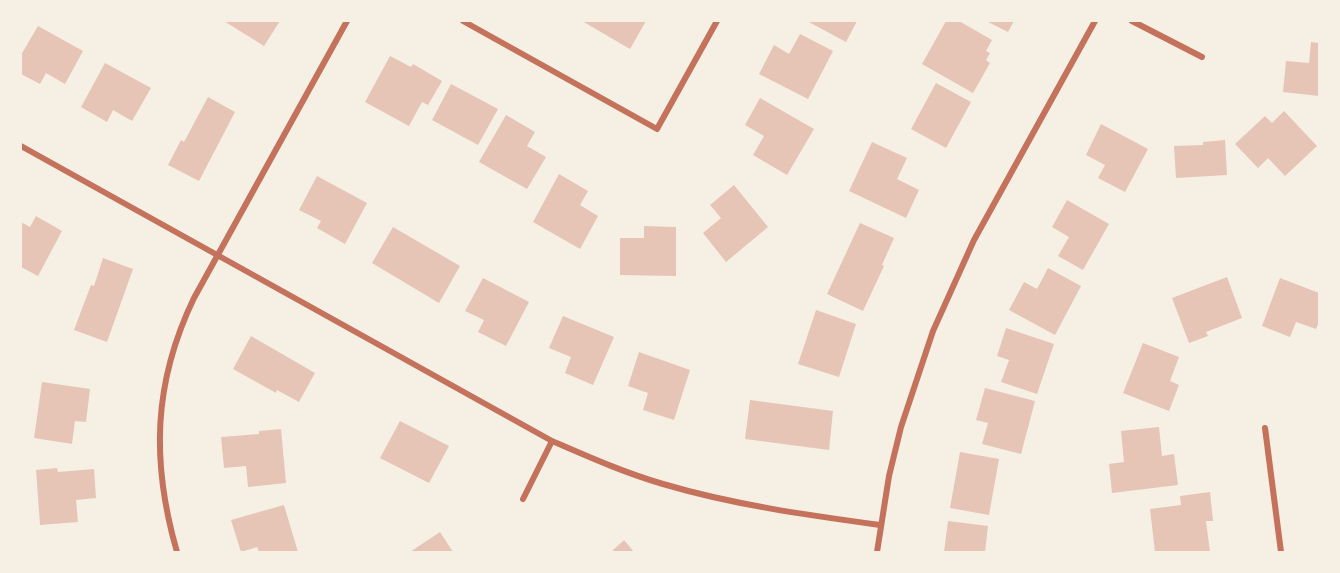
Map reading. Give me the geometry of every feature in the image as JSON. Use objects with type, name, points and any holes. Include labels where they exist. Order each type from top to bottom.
[{"type":"street","points":[[177,552],[165,503],[160,466],[159,430],[162,393],[170,358],[182,323],[217,255],[347,21]]},
{"type":"street","points":[[463,21],[657,129],[717,21]]},
{"type":"street","points":[[877,552],[889,476],[910,398],[952,285],[974,240],[1095,21]]},
{"type":"street","points":[[1132,21],[1202,57]]},
{"type":"street","points":[[21,146],[552,441],[618,470],[705,495],[783,511],[880,525]]},
{"type":"street","points":[[1265,428],[1281,552]]},
{"type":"street","points":[[523,499],[552,441]]},
{"type":"building","points":[[224,21],[280,21],[264,46]]},
{"type":"building","points":[[582,21],[646,21],[630,49]]},
{"type":"building","points":[[807,21],[857,21],[846,42]]},
{"type":"building","points":[[946,21],[959,21],[992,40],[986,51],[990,53],[986,60],[990,63],[973,93],[922,64]]},
{"type":"building","points":[[986,21],[1014,21],[1008,32]]},
{"type":"building","points":[[38,26],[83,51],[65,84],[46,73],[40,84],[21,74],[21,55]]},
{"type":"building","points":[[800,34],[833,51],[808,99],[759,74],[774,45],[789,54]]},
{"type":"building","points":[[1311,42],[1319,43],[1319,96],[1283,92],[1286,61],[1309,63]]},
{"type":"building","points":[[390,56],[411,67],[413,64],[442,81],[428,105],[422,102],[409,126],[365,102]]},
{"type":"building","points":[[105,63],[151,88],[132,121],[113,110],[107,122],[81,107]]},
{"type":"building","points":[[936,83],[971,102],[946,148],[911,129]]},
{"type":"building","points":[[451,84],[498,109],[478,145],[432,120]]},
{"type":"building","points":[[208,97],[235,112],[199,181],[168,165],[181,140],[184,142]]},
{"type":"building","points":[[760,98],[814,129],[787,175],[753,155],[764,136],[745,125]]},
{"type":"building","points":[[1284,111],[1317,146],[1285,176],[1268,158],[1258,168],[1235,144],[1265,116],[1272,123]]},
{"type":"building","points":[[506,115],[535,132],[527,146],[546,157],[527,189],[479,162]]},
{"type":"building","points":[[1101,124],[1148,149],[1125,192],[1098,178],[1105,165],[1086,155]]},
{"type":"building","points":[[1225,140],[1227,175],[1176,178],[1174,146],[1203,145],[1203,142]]},
{"type":"building","points":[[872,142],[907,158],[897,179],[919,190],[906,218],[849,191]]},
{"type":"building","points":[[559,174],[588,191],[580,205],[598,216],[580,249],[533,222]]},
{"type":"building","points":[[317,176],[367,203],[345,244],[317,228],[321,221],[299,210]]},
{"type":"building","points":[[734,185],[768,227],[726,262],[703,233],[721,218],[710,205]]},
{"type":"building","points":[[1067,200],[1109,224],[1083,270],[1058,256],[1069,237],[1052,227]]},
{"type":"building","points":[[36,216],[62,231],[38,276],[21,267],[21,222],[30,227]]},
{"type":"building","points":[[860,223],[894,238],[863,311],[827,294]]},
{"type":"building","points":[[644,226],[676,227],[676,276],[620,275],[620,238],[644,238]]},
{"type":"building","points":[[393,227],[460,266],[439,303],[372,263]]},
{"type":"building","points":[[103,258],[133,269],[107,342],[74,330],[91,285],[94,286]]},
{"type":"building","points":[[1048,268],[1081,286],[1055,335],[1009,310],[1024,282],[1037,289]]},
{"type":"building","points":[[1227,277],[1242,318],[1206,332],[1208,336],[1189,343],[1172,298]]},
{"type":"building","points":[[483,278],[529,302],[506,346],[478,332],[484,320],[465,311]]},
{"type":"building","points":[[1280,278],[1319,293],[1319,322],[1316,329],[1296,322],[1290,337],[1262,326]]},
{"type":"building","points":[[816,310],[856,324],[839,377],[798,364]]},
{"type":"building","points":[[563,316],[614,337],[593,385],[565,373],[571,357],[549,348]]},
{"type":"building","points":[[1006,328],[1054,344],[1037,394],[1001,382],[1009,360],[997,356]]},
{"type":"building","points":[[251,336],[315,373],[299,402],[277,390],[276,393],[233,369]]},
{"type":"building","points":[[1143,343],[1179,357],[1170,381],[1179,385],[1169,411],[1123,393]]},
{"type":"building","points":[[639,352],[690,370],[674,420],[643,410],[648,393],[628,386]]},
{"type":"building","points":[[42,382],[90,389],[86,422],[75,421],[72,444],[34,438]]},
{"type":"building","points":[[985,388],[1035,401],[1021,454],[982,444],[988,423],[976,420]]},
{"type":"building","points":[[750,400],[833,411],[829,450],[745,439]]},
{"type":"building","points":[[400,421],[449,446],[429,483],[380,458]]},
{"type":"building","points":[[1159,427],[1162,456],[1174,454],[1178,485],[1112,493],[1109,464],[1124,462],[1121,431]]},
{"type":"building","points":[[281,429],[286,483],[248,487],[246,466],[224,468],[221,437],[259,434],[259,431]]},
{"type":"building","points":[[960,452],[999,459],[989,515],[950,508]]},
{"type":"building","points":[[57,468],[58,472],[94,469],[96,498],[76,500],[78,522],[40,525],[36,470]]},
{"type":"building","points":[[1210,492],[1213,521],[1206,521],[1210,552],[1155,552],[1150,509],[1181,505],[1180,496]]},
{"type":"building","points":[[284,505],[298,552],[259,552],[257,547],[241,552],[231,520]]},
{"type":"building","points":[[948,521],[988,526],[985,552],[944,552]]},
{"type":"building","points":[[440,532],[453,552],[410,552]]},
{"type":"building","points":[[624,540],[634,552],[611,552]]}]
